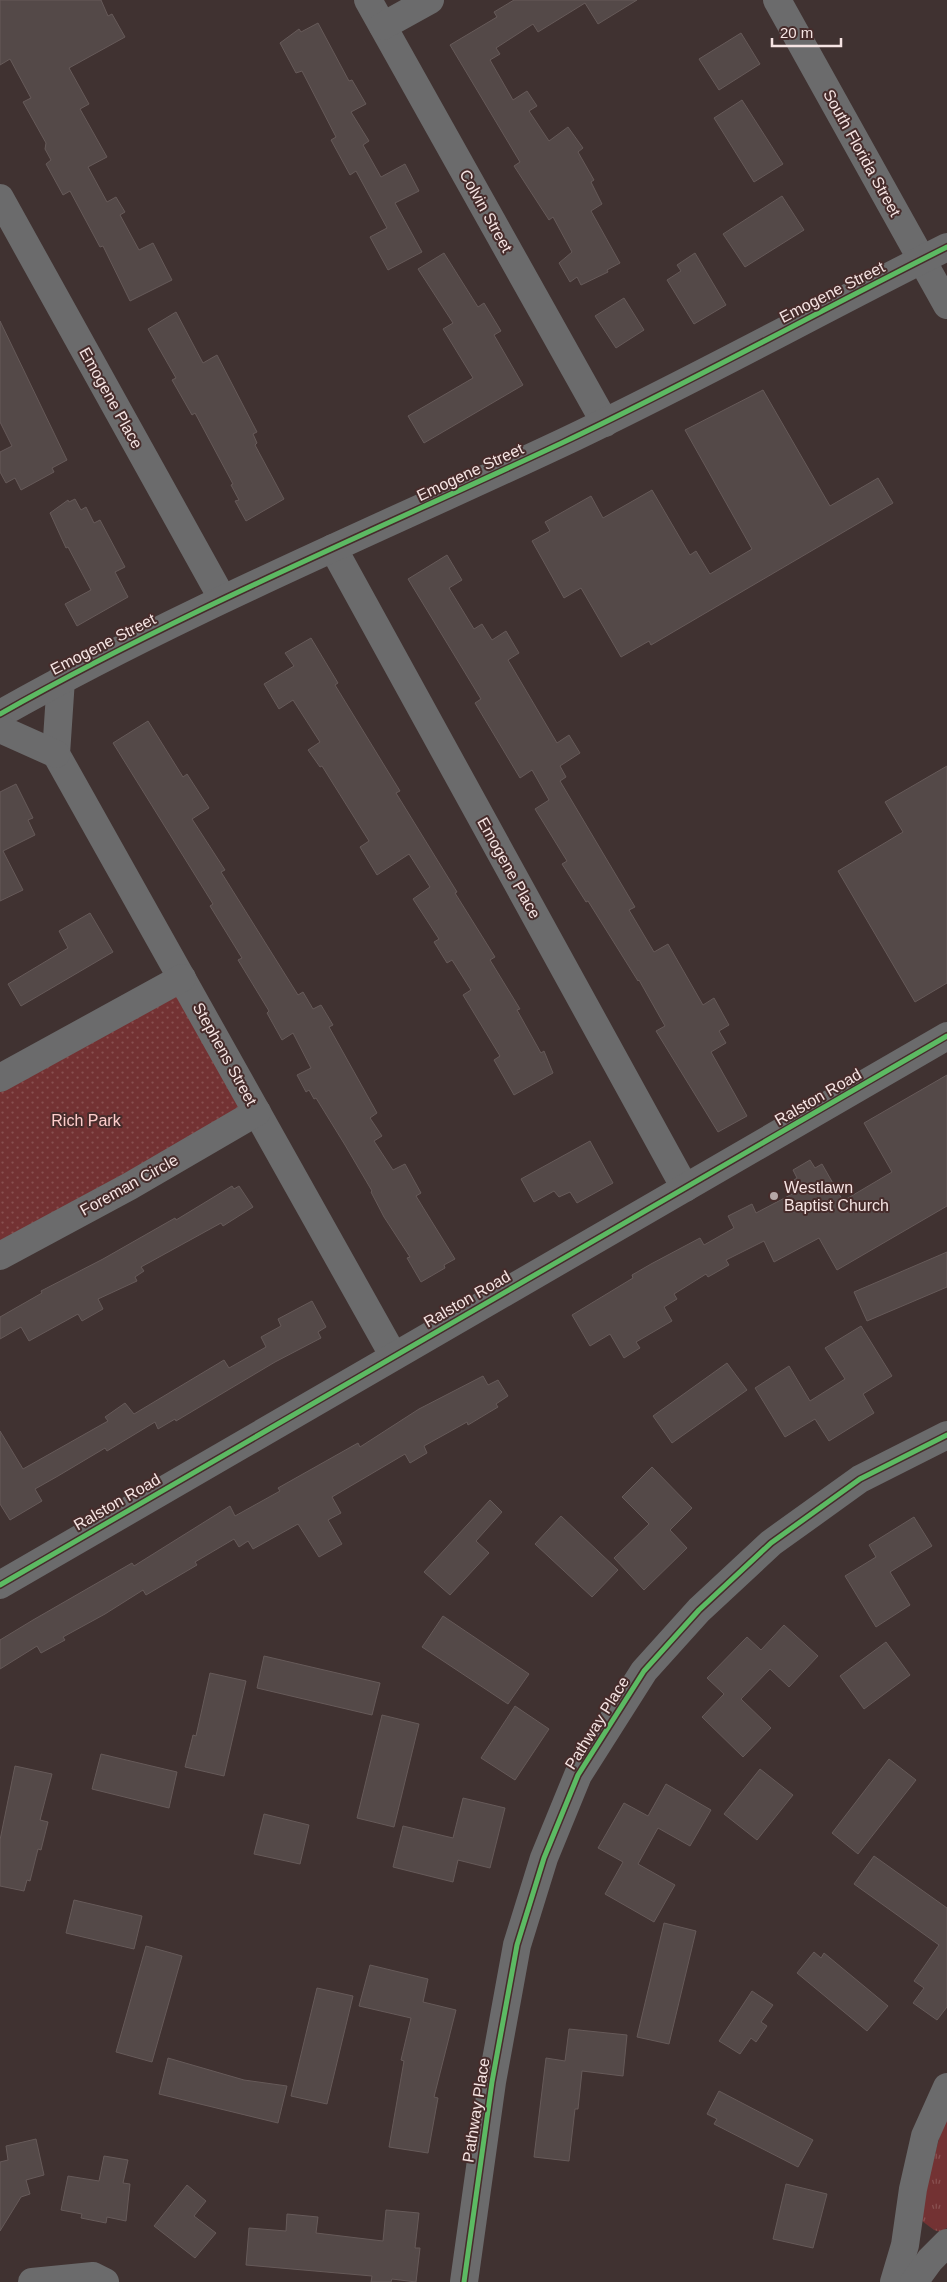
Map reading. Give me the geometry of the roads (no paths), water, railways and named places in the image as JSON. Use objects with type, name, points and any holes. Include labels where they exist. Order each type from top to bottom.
[{"type":"street","name":"Colvin Street","points":[[368,0],[605,423]]},
{"type":"street","points":[[383,26],[430,0]]},
{"type":"street","name":"South Florida Street","points":[[777,0],[947,305]]},
{"type":"street","name":"Emogene Place","points":[[0,198],[222,598]]},
{"type":"street","name":"Emogene Street","points":[[0,714],[61,679],[222,598],[605,423],[947,247]]},
{"type":"street","name":"Emogene Place","points":[[333,548],[685,1188]]},
{"type":"street","points":[[0,729],[56,754],[61,679]]},
{"type":"street","name":"Stephens Street","points":[[56,754],[393,1355]]},
{"type":"street","points":[[0,1078],[182,978]]},
{"type":"street","name":"Ralston Road","points":[[0,1585],[393,1355],[947,1036]]},
{"type":"street","name":"Foreman Circle","points":[[0,1256],[130,1186],[257,1112]]},
{"type":"street","name":"Pathway Place","points":[[464,2282],[492,2082],[517,1945],[544,1858],[578,1775],[644,1671],[699,1610],[771,1543],[860,1479],[947,1435]]},
{"type":"street","points":[[894,2282],[905,2245],[914,2180],[926,2136],[947,2086]]},
{"type":"street","points":[[914,2282],[930,2260],[947,2243]]},
{"type":"street","points":[[32,2282],[93,2276],[105,2282]]},
{"type":"place","name":"Westlawn Baptist Church","points":[[774,1196]]},
{"type":"park label","name":"Rich Park","points":[[86,1120]]}]
